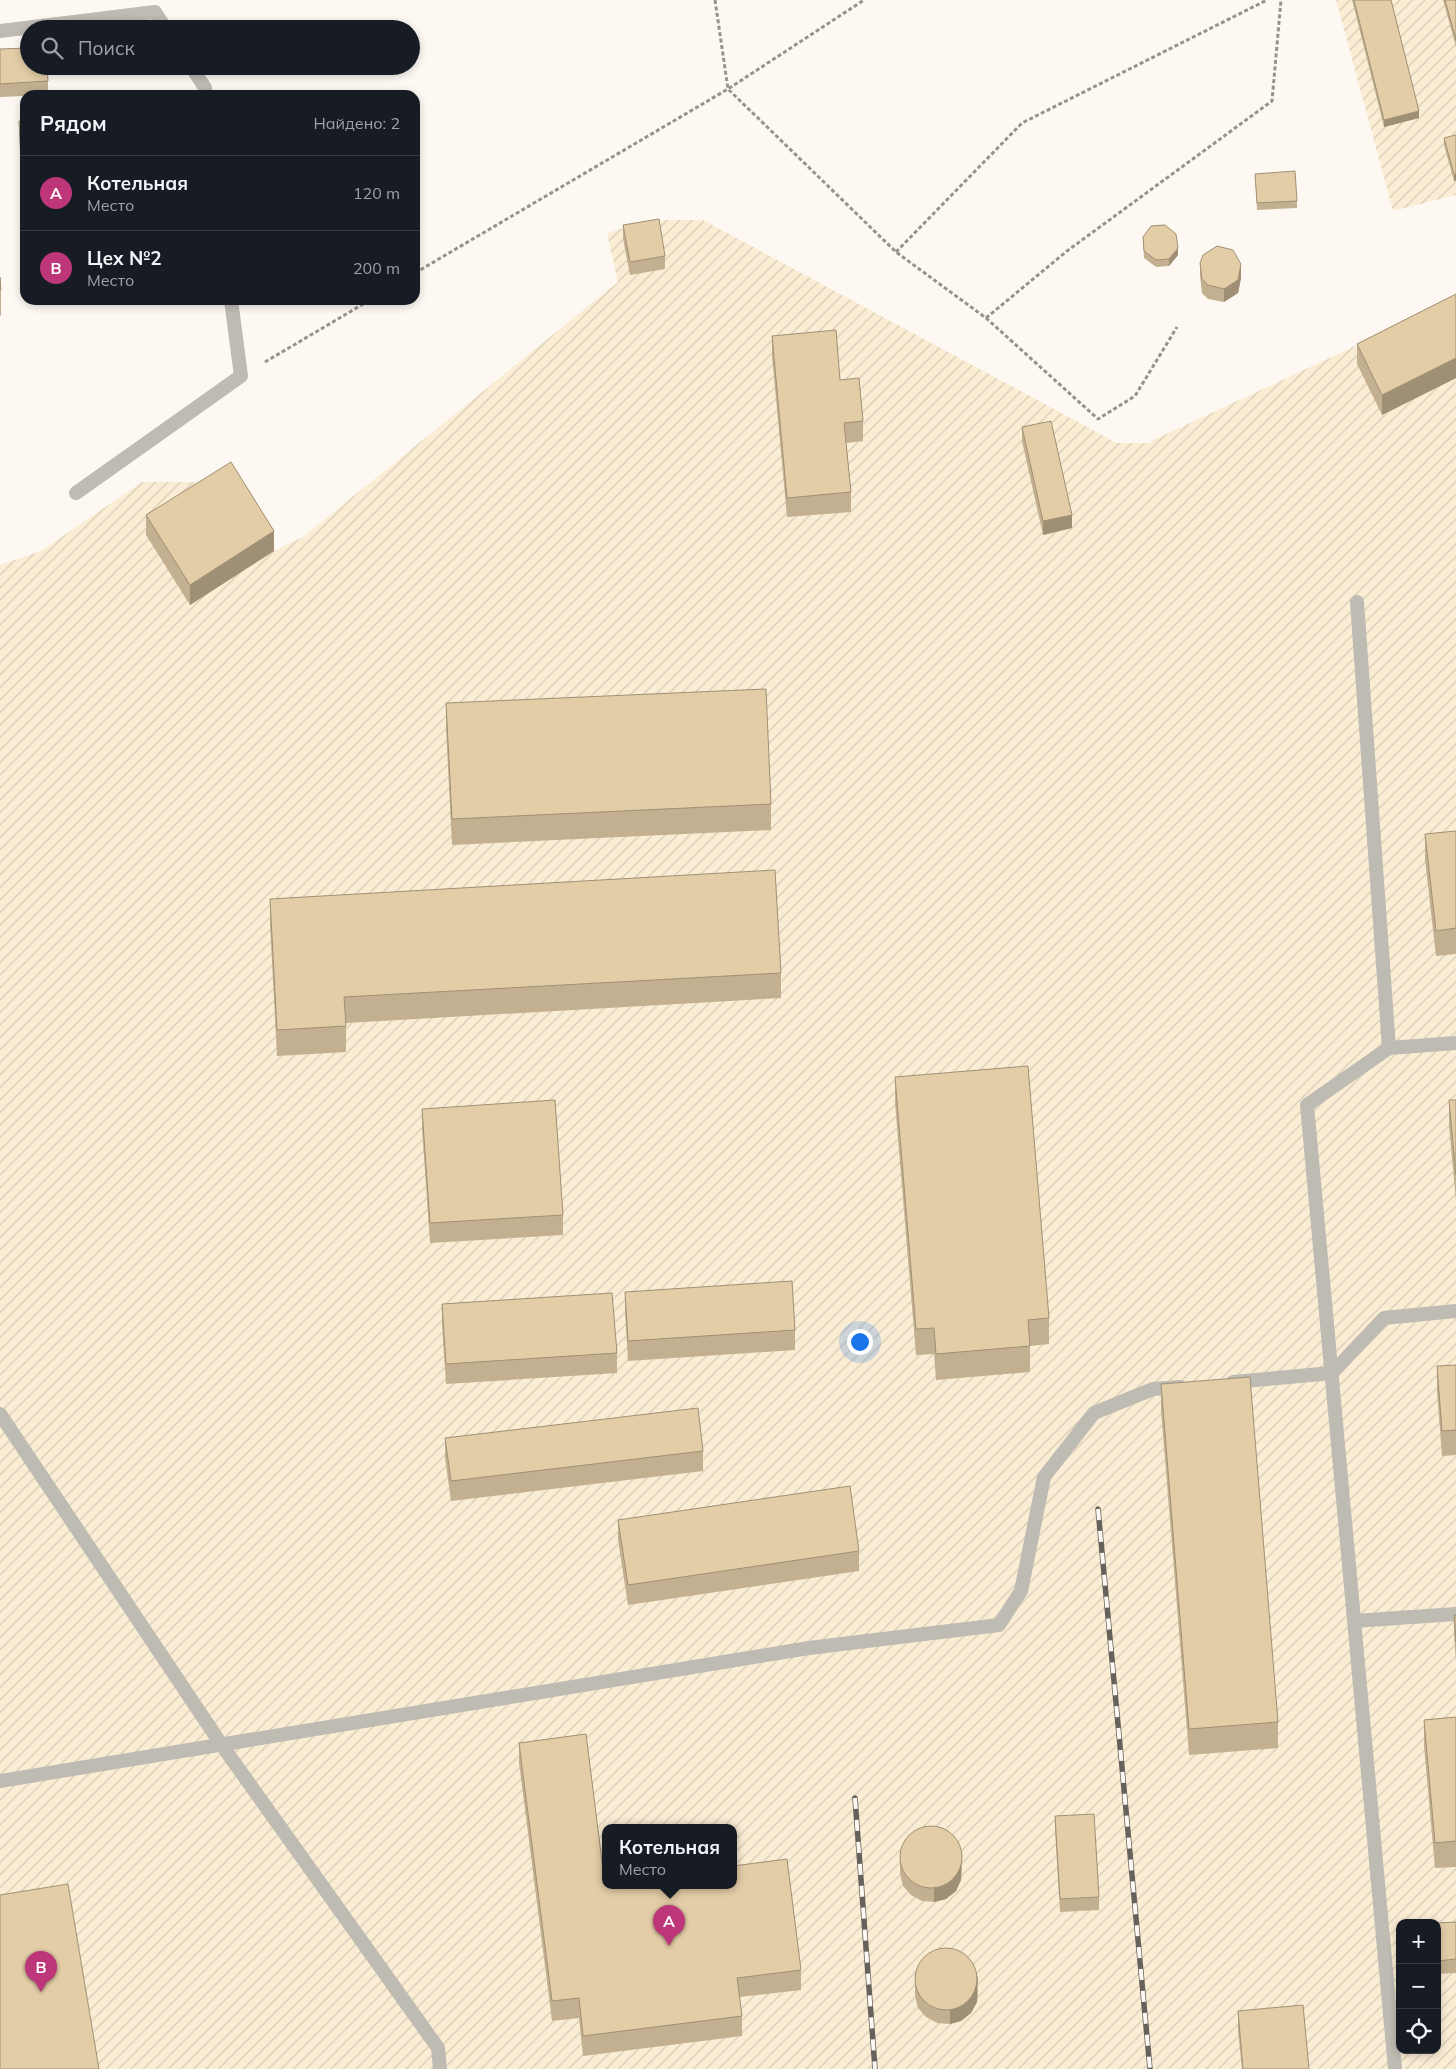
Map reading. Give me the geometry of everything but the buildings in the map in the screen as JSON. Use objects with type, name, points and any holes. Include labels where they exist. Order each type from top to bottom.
[{"type":"lane","points":[[68,20],[155,6],[162,20]]},
{"type":"lane","points":[[0,31],[20,28]]},
{"type":"lane","points":[[197,75],[205,90]]},
{"type":"lane","points":[[76,493],[241,376],[233,305]]},
{"type":"lane","points":[[1357,602],[1389,1048]]},
{"type":"lane","points":[[1395,2069],[1307,1105],[1389,1048],[1456,1043]]},
{"type":"lane","points":[[1222,1383],[1332,1373],[1384,1318],[1456,1311]]},
{"type":"lane","points":[[0,1782],[809,1648],[999,1625],[1021,1591],[1044,1477],[1094,1413],[1153,1389],[1193,1386]]},
{"type":"lane","points":[[0,1414],[221,1744],[438,2048],[440,2069]]},
{"type":"lane","points":[[1354,1621],[1456,1614]]},
{"type":"path","points":[[715,0],[728,90],[896,252],[986,318],[1098,419],[1135,396],[1177,327]]},
{"type":"path","points":[[420,270],[728,90],[864,0]]},
{"type":"path","points":[[896,252],[1022,123],[1267,0]]},
{"type":"path","points":[[986,318],[1067,251],[1272,101],[1281,0]]},
{"type":"path","points":[[241,376],[362,305]]},
{"type":"shaded area","points":[[1336,0],[1456,0],[1456,195],[1393,211]]},
{"type":"shaded area","points":[[650,220],[703,220],[1117,443],[1147,443],[1456,299],[1456,2069],[0,2069],[0,565],[41,551],[142,482],[231,482],[274,551],[303,537],[618,282],[607,233]]},
{"type":"railway","points":[[1098,1509],[1150,2069]]},
{"type":"railway","points":[[855,1798],[875,2069]]},
{"type":"place","name":"Котельная","points":[[669,1946]]},
{"type":"place","name":"Цех №2","points":[[41,1992]]}]
